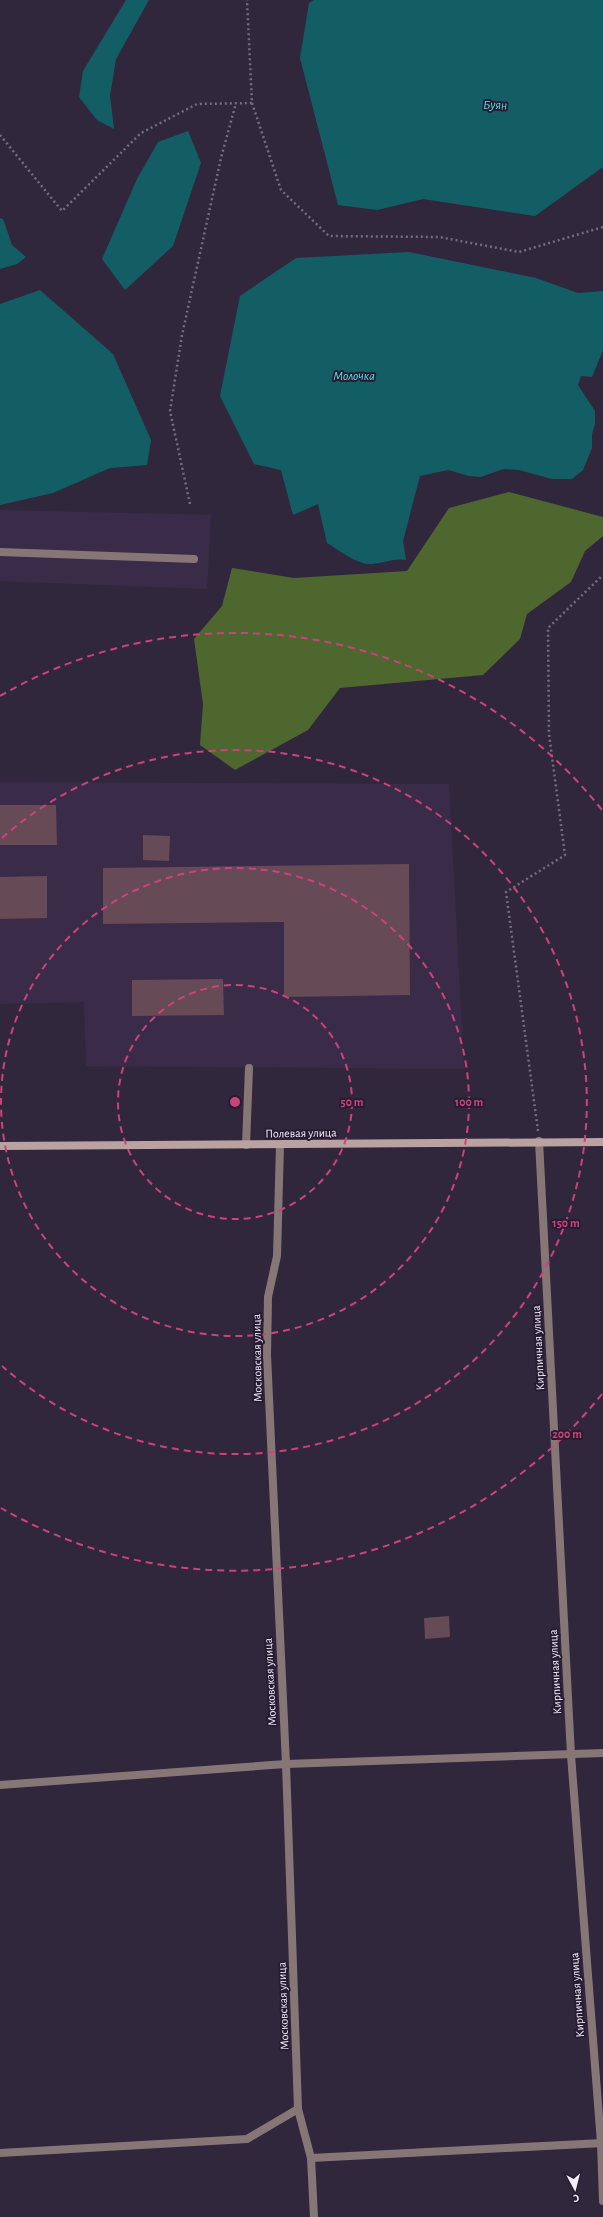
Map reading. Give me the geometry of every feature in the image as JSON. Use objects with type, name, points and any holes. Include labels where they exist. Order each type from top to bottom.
[{"type":"street","points":[[0,552],[194,559]]},
{"type":"street","points":[[246,1145],[249,1068]]},
{"type":"street","name":"Полевая улица","points":[[0,1146],[280,1145],[539,1141],[603,1142]]},
{"type":"street","name":"Кирпичная улица","points":[[539,1141],[571,1755],[602,2143],[603,2200]]},
{"type":"street","name":"Московская улица","points":[[280,1145],[277,1256],[268,1297],[267,1355],[286,1764],[298,2110],[311,2158],[314,2217]]},
{"type":"street","points":[[0,1784],[286,1764],[603,1753]]},
{"type":"street","points":[[0,2153],[247,2139],[298,2110]]},
{"type":"street","points":[[311,2158],[602,2143]]},
{"type":"path","points":[[247,0],[252,103],[281,190],[329,236],[439,237],[519,252],[603,227]]},
{"type":"path","points":[[190,504],[170,411],[184,327],[221,158],[236,103]]},
{"type":"path","points":[[0,135],[62,211],[141,133],[197,104],[252,103]]},
{"type":"path","points":[[539,1141],[506,892],[565,856],[549,734],[548,628],[603,575]]},
{"type":"shaded area","points":[[509,492],[603,517],[603,536],[585,551],[571,582],[527,614],[520,639],[483,675],[340,688],[308,730],[235,770],[200,745],[203,704],[194,639],[222,606],[232,568],[294,578],[407,571],[449,508]]},
{"type":"shaded area","points":[[0,510],[211,515],[207,589],[0,581]]},
{"type":"shaded area","points":[[0,782],[449,784],[464,1069],[86,1066],[84,1002],[0,1004]]},
{"type":"water","points":[[126,0],[149,0],[116,59],[110,96],[114,129],[97,120],[79,97],[83,71]]},
{"type":"water","name":"Буян","points":[[314,0],[603,0],[603,167],[535,216],[423,199],[377,210],[338,205],[300,58],[309,3]]},
{"type":"water","points":[[188,131],[201,163],[173,246],[125,290],[102,259],[137,179],[158,142]]},
{"type":"water","points":[[0,218],[3,219],[12,245],[26,257],[17,264],[0,269]]},
{"type":"water","name":"Молочка","points":[[409,252],[536,278],[578,293],[603,291],[603,350],[592,377],[581,376],[578,385],[595,411],[592,448],[583,470],[572,479],[552,479],[519,470],[503,469],[481,477],[469,476],[448,470],[420,476],[403,541],[406,560],[366,564],[354,560],[327,543],[318,504],[293,515],[281,470],[254,464],[220,396],[240,296],[296,258]]},
{"type":"water","points":[[40,290],[113,354],[151,440],[147,465],[110,468],[53,493],[0,505],[0,304]]},
{"type":"building","points":[[0,805],[56,805],[57,845],[0,845]]},
{"type":"building","points":[[143,835],[170,836],[169,861],[143,860]]},
{"type":"building","points":[[409,864],[410,995],[284,997],[284,922],[103,924],[103,868]]},
{"type":"building","points":[[47,876],[47,918],[0,919],[0,877]]},
{"type":"building","points":[[223,979],[224,1015],[132,1016],[132,980]]},
{"type":"building","points":[[449,1616],[450,1637],[425,1639],[424,1618]]}]
